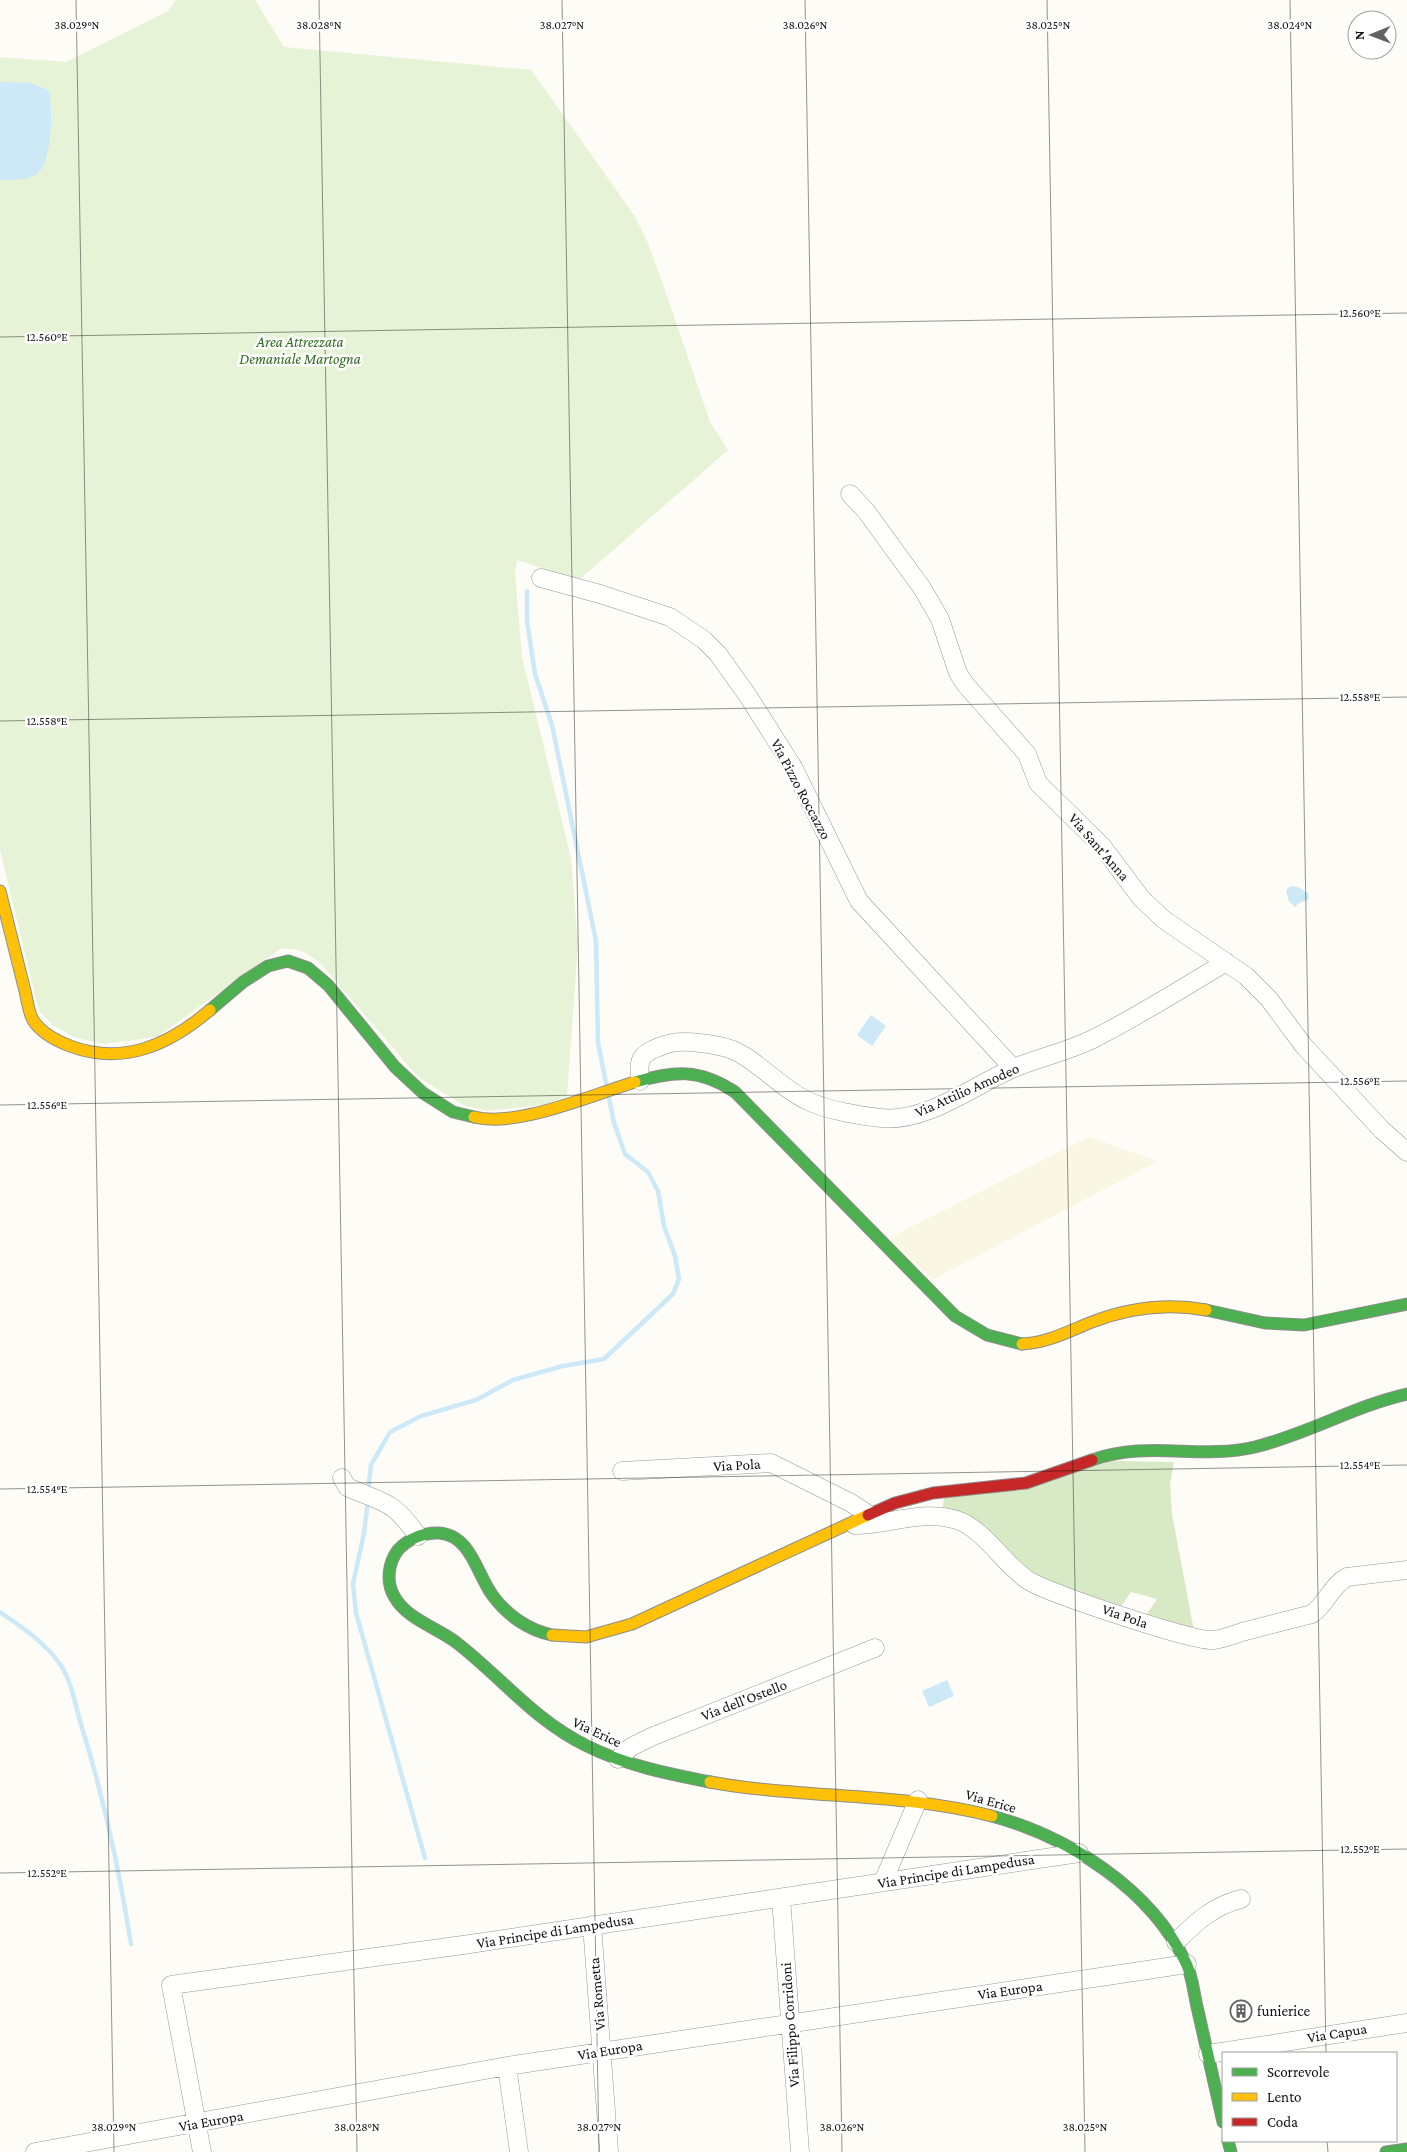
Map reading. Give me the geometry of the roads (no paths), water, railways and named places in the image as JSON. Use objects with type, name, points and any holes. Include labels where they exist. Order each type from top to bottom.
[{"type":"main road","points":[[0,891],[32,1019],[46,1033],[73,1048],[107,1054],[145,1050],[159,1046],[180,1035],[251,976],[272,964],[294,961],[303,964],[319,975],[401,1076],[431,1101],[449,1111],[476,1120],[503,1121],[670,1073],[689,1072],[721,1081],[735,1092],[954,1316],[972,1328],[1006,1343],[1026,1344],[1040,1341],[1107,1316],[1150,1308],[1181,1306],[1199,1308],[1260,1324],[1289,1326],[1318,1324],[1407,1304]]},
{"type":"main road","points":[[418,1536],[442,1534],[454,1537],[468,1550],[488,1590],[508,1613],[536,1630],[550,1635],[578,1637],[605,1632],[667,1608],[895,1503],[933,1493],[1026,1483],[1112,1453],[1147,1449],[1220,1452],[1254,1447],[1292,1436],[1380,1400],[1407,1394]]},
{"type":"main road","name":"Via Erice","points":[[418,1536],[400,1548],[390,1569],[391,1590],[401,1608],[450,1638],[547,1724],[579,1742],[618,1759],[669,1774],[781,1792],[918,1800],[965,1808],[1004,1819],[1045,1835],[1079,1852],[1124,1883],[1147,1906],[1176,1942],[1187,1964],[1222,2117]]},
{"type":"main road","points":[[1386,2152],[1407,2149]]},
{"type":"street","name":"Via Sant'Anna","points":[[850,494],[866,511],[922,588],[940,618],[958,673],[965,684],[1028,754],[1038,783],[1102,846],[1141,898],[1163,919],[1246,976],[1269,999],[1303,1046],[1382,1130],[1407,1152]]},
{"type":"street","name":"Via Pizzo Roccazzo","points":[[541,578],[600,594],[670,617],[704,640],[718,654],[748,696],[793,767],[859,901],[1013,1068]]},
{"type":"street","name":"Via Attilio Amodeo","points":[[640,1081],[638,1064],[646,1052],[664,1044],[688,1041],[714,1044],[733,1050],[747,1058],[789,1090],[809,1102],[883,1119],[902,1117],[925,1112],[1013,1068],[1094,1039],[1226,962]]},
{"type":"street","name":"Via Pola","points":[[622,1471],[771,1463],[852,1503],[868,1514]]},
{"type":"street","points":[[342,1478],[347,1487],[395,1508],[418,1536]]},
{"type":"street","name":"Via Pola","points":[[850,1524],[874,1525],[920,1516],[942,1516],[958,1520],[969,1526],[1019,1574],[1040,1587],[1170,1631],[1212,1640],[1312,1614],[1319,1609],[1340,1582],[1347,1577],[1407,1570]]},
{"type":"street","name":"Via dell'Ostello","points":[[618,1759],[632,1747],[651,1737],[875,1648]]},
{"type":"street","points":[[883,1882],[918,1800]]},
{"type":"street","name":"Via Principe di Lampedusa","points":[[197,2124],[171,1985],[463,1945],[1079,1852]]},
{"type":"street","name":"Via Filippo Corridoni","points":[[781,1898],[800,2152]]},
{"type":"street","points":[[1176,1942],[1200,1918],[1229,1902],[1241,1899]]},
{"type":"street","name":"Via Rometta","points":[[592,1925],[609,2152]]},
{"type":"street","name":"Via Europa","points":[[35,2152],[507,2066],[1187,1964]]},
{"type":"street","name":"Via Capua","points":[[1208,2054],[1407,2023]]},
{"type":"street","points":[[507,2066],[519,2152]]},
{"type":"street","points":[[197,2124],[202,2152]]},
{"type":"water","points":[[0,82],[31,83],[48,90],[50,97],[51,133],[43,167],[34,176],[20,180],[0,180]]},
{"type":"water","points":[[1290,886],[1298,887],[1309,894],[1308,900],[1299,903],[1295,907],[1289,901],[1286,891]]},
{"type":"water","points":[[871,1015],[886,1026],[872,1046],[857,1035]]},
{"type":"water","points":[[947,1680],[954,1696],[929,1707],[922,1691]]},
{"type":"waterway","points":[[527,591],[527,621],[535,674],[552,725],[596,941],[598,1043],[606,1083]]},
{"type":"waterway","points":[[368,1490],[371,1465],[390,1432],[421,1416],[476,1400],[513,1380],[563,1366],[604,1359],[673,1294],[679,1279],[675,1256],[664,1226],[658,1191],[648,1172],[625,1154],[614,1123],[609,1098]]},
{"type":"waterway","points":[[368,1501],[364,1533],[353,1584],[356,1613],[425,1858]]},
{"type":"waterway","points":[[0,1612],[40,1642],[60,1664],[67,1677],[103,1804],[116,1859],[131,1944]]},
{"type":"place","name":"funierice","points":[[1241,2011]]},
{"type":"park label","name":"Area Attrezzata Demaniale Martogna","points":[[300,350]]}]
